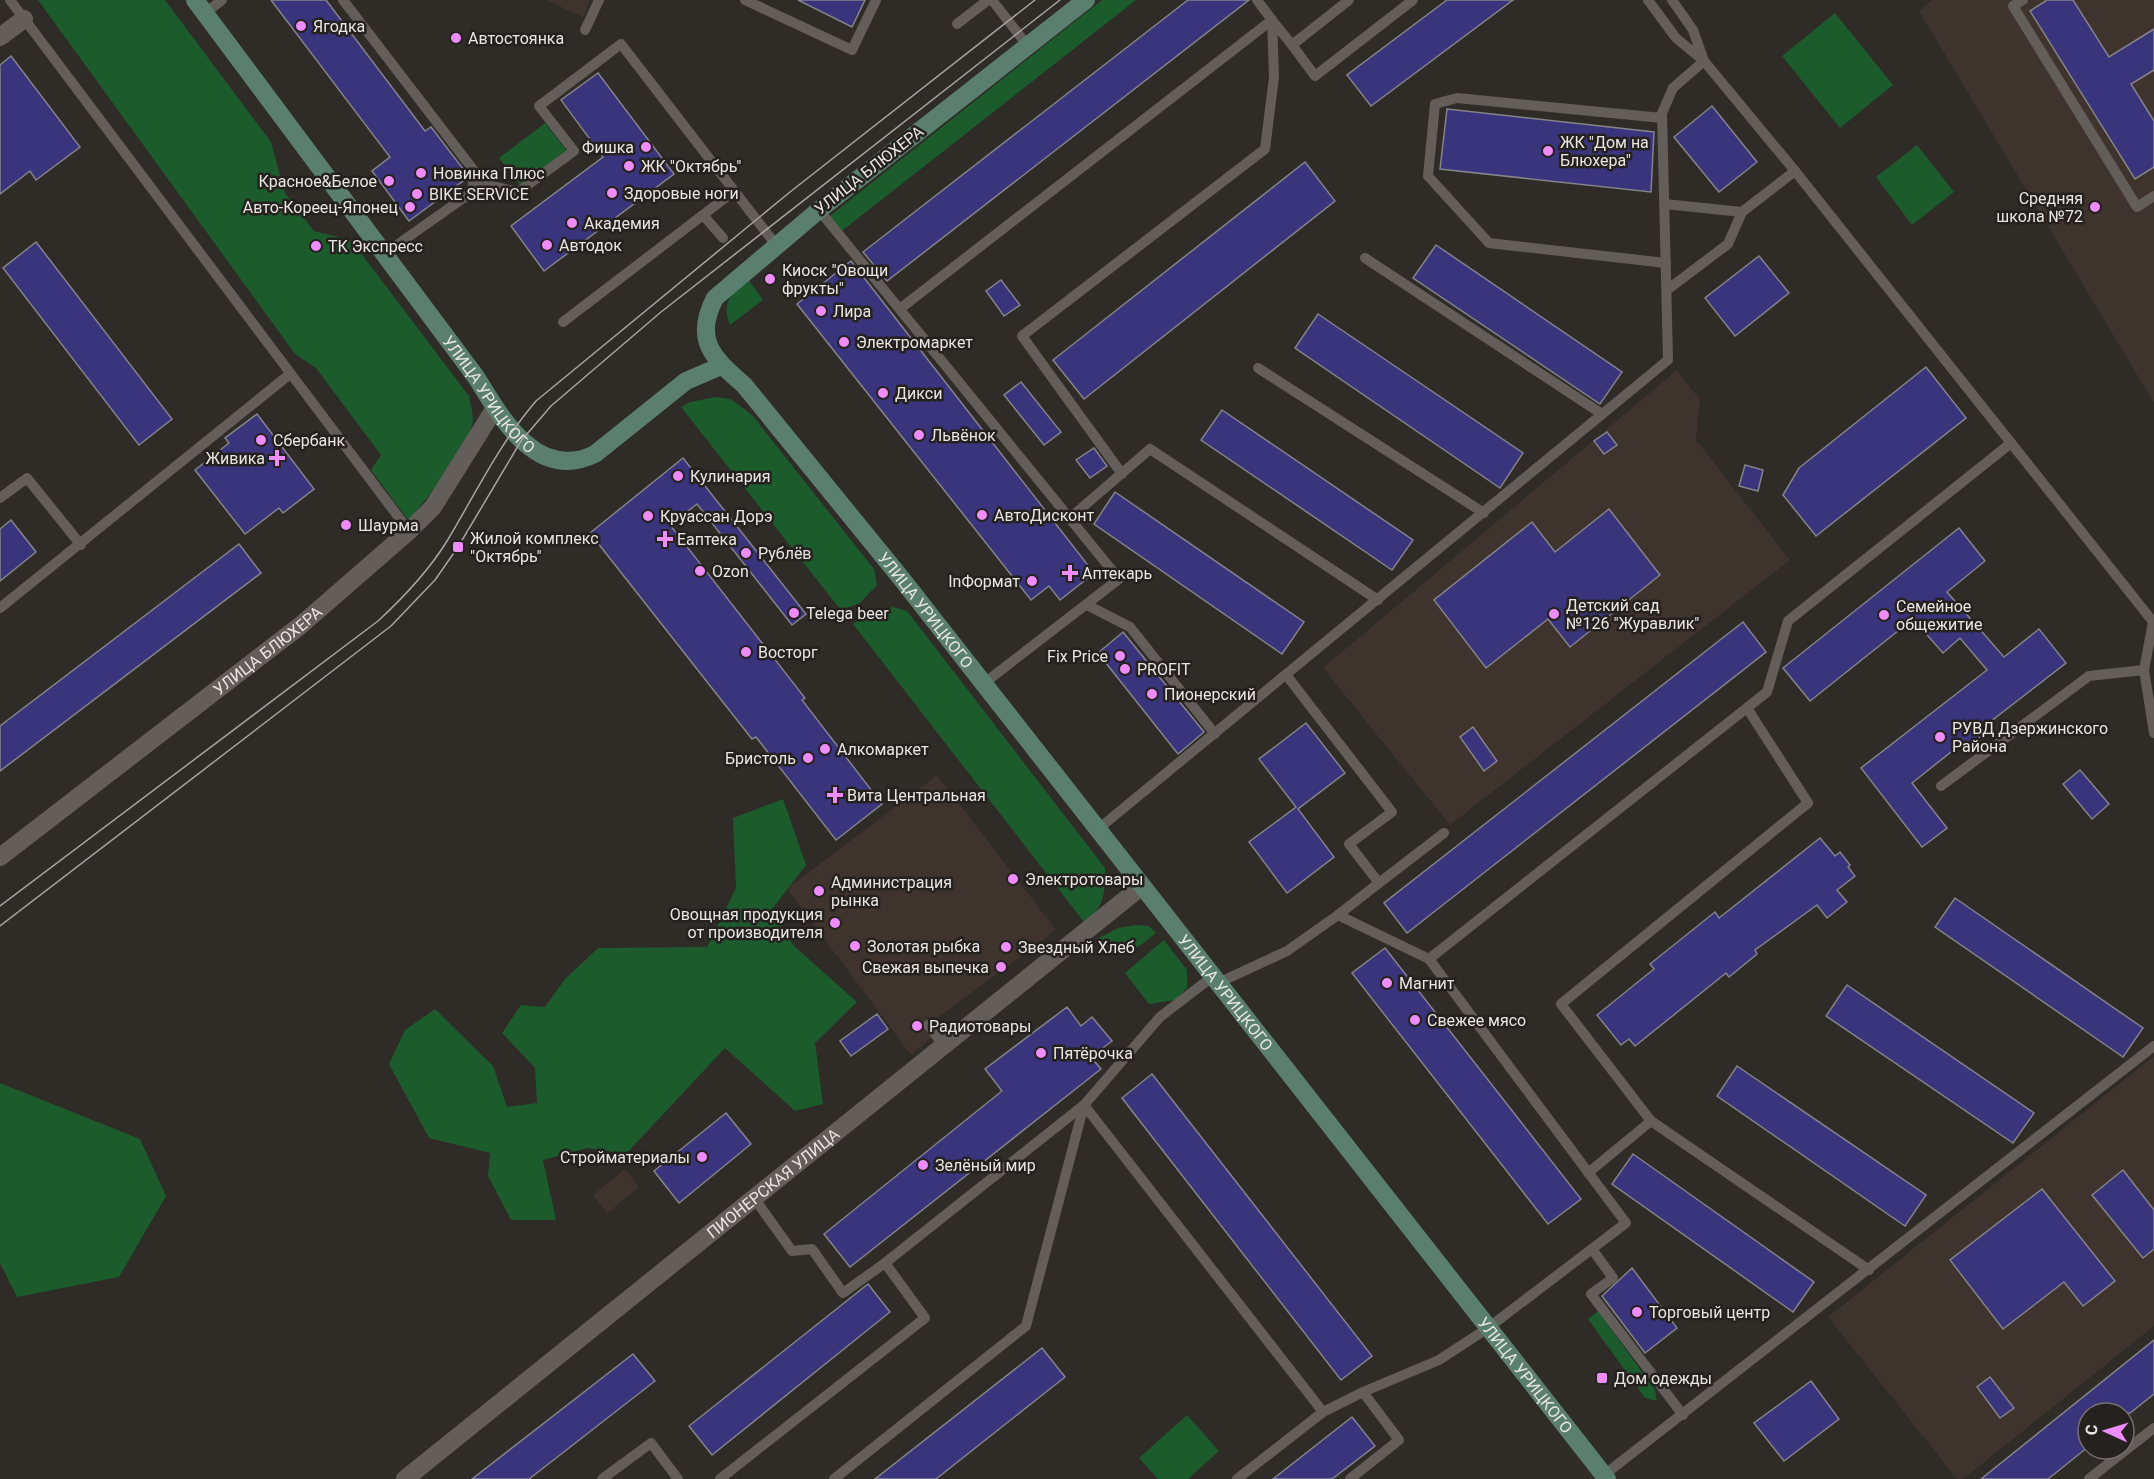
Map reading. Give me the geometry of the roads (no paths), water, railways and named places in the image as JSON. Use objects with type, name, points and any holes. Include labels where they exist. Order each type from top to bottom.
[{"type":"street","name":"УЛИЦА БЛЮХЕРА","points":[[721,366],[710,352],[705,316],[715,298],[819,210],[1086,0]]},
{"type":"street","name":"УЛИЦА УРИЦКОГО","points":[[200,7],[476,377],[495,408],[521,441],[535,452],[549,459],[583,460],[595,454],[686,381],[721,366],[744,385],[983,684],[1605,1477]]},
{"type":"street","points":[[0,37],[24,19]]},
{"type":"street","name":"УЛИЦА БЛЮХЕРА","points":[[0,857],[301,625],[410,531],[433,507],[495,408]]},
{"type":"street","name":"ПИОНЕРСКАЯ УЛИЦА","points":[[405,1479],[1142,886]]},
{"type":"lane","points":[[10,0],[410,531]]},
{"type":"lane","points":[[200,7],[222,0]]},
{"type":"lane","points":[[343,0],[475,172],[472,192],[384,254]]},
{"type":"lane","points":[[585,30],[599,0]]},
{"type":"lane","points":[[745,0],[852,50],[876,0]]},
{"type":"lane","points":[[957,24],[990,0],[1027,45]]},
{"type":"lane","points":[[1257,0],[1315,76],[1413,0]]},
{"type":"lane","points":[[1292,45],[1349,0]]},
{"type":"lane","points":[[1648,0],[1676,38],[1704,61],[1795,171],[2153,623],[2144,670],[2145,693],[2154,733]]},
{"type":"lane","points":[[1672,0],[1694,30],[1704,61]]},
{"type":"lane","points":[[2023,0],[2013,6],[2137,207],[2154,196]]},
{"type":"lane","points":[[901,308],[1272,20]]},
{"type":"lane","points":[[1122,474],[1022,336],[1265,149],[1274,76],[1272,20]]},
{"type":"lane","points":[[473,182],[518,192],[574,151],[539,106],[621,44],[776,245]]},
{"type":"lane","points":[[1097,831],[1668,360],[1662,118],[1673,88],[1704,61]]},
{"type":"lane","points":[[1662,118],[1457,98],[1435,104],[1428,176],[1489,243],[1666,263]]},
{"type":"lane","points":[[1667,290],[1728,244],[1742,212],[1795,171]]},
{"type":"lane","points":[[563,322],[734,191]]},
{"type":"lane","points":[[1665,204],[1742,212]]},
{"type":"lane","points":[[819,210],[901,308],[1119,579],[983,684]]},
{"type":"lane","points":[[703,215],[723,238]]},
{"type":"lane","points":[[1365,258],[1602,414]]},
{"type":"lane","points":[[1258,368],[1484,513]]},
{"type":"lane","points":[[0,608],[290,374]]},
{"type":"lane","points":[[1429,959],[1767,692],[1788,621],[2011,443]]},
{"type":"lane","points":[[1070,518],[1150,449],[1378,600]]},
{"type":"lane","points":[[0,498],[27,478],[81,544]]},
{"type":"lane","points":[[1087,605],[1130,627],[1215,734]]},
{"type":"lane","points":[[1941,786],[2089,676],[2144,670]]},
{"type":"lane","points":[[1287,676],[1392,812],[1349,844],[1379,884]]},
{"type":"lane","points":[[1747,708],[1808,803],[1561,1004],[1651,1122],[1869,1270]]},
{"type":"lane","points":[[754,1198],[792,1251],[812,1249],[843,1293],[885,1263],[1084,1105],[1160,1017],[1215,980],[1287,951],[1338,915],[1444,833]]},
{"type":"lane","points":[[1237,1479],[1323,1412],[1363,1392],[1439,1360],[1488,1328],[1626,1223],[1429,959],[1338,915]]},
{"type":"lane","points":[[928,1025],[943,1046]]},
{"type":"lane","points":[[1605,1477],[2154,1046]]},
{"type":"lane","points":[[1084,1105],[1323,1412]]},
{"type":"lane","points":[[834,1479],[1026,1326],[1084,1105]]},
{"type":"lane","points":[[1588,1173],[1651,1122]]},
{"type":"lane","points":[[1592,1249],[1613,1278],[1591,1294],[1683,1415]]},
{"type":"lane","points":[[720,1479],[925,1318],[885,1263]]},
{"type":"lane","points":[[1350,1479],[1399,1440],[1363,1392]]},
{"type":"lane","points":[[2089,1479],[2154,1428]]},
{"type":"lane","points":[[602,1479],[651,1443],[678,1479]]},
{"type":"tram line","points":[[0,906],[378,621],[432,563],[499,452],[536,401],[790,192],[1035,0]]},
{"type":"tram line","points":[[0,926],[391,626],[435,580],[458,547],[521,441],[551,406],[661,312],[1060,0]]},
{"type":"place","name":"Ягодка","points":[[301,26]]},
{"type":"place","name":"Автостоянка","points":[[456,38]]},
{"type":"place","name":"Фишка","points":[[646,147]]},
{"type":"place","name":"ЖК \"Дом на Блюхера\"","points":[[1548,151]]},
{"type":"place","name":"ЖК \"Октябрь\"","points":[[629,166]]},
{"type":"place","name":"Новинка Плюс","points":[[421,173]]},
{"type":"place","name":"Красное&Белое","points":[[389,181]]},
{"type":"place","name":"Здоровые ноги","points":[[612,193]]},
{"type":"place","name":"BIKE SERVICE","points":[[417,194]]},
{"type":"place","name":"Авто-Кореец-Японец","points":[[410,207]]},
{"type":"place","name":"Средняя школа №72","points":[[2095,207]]},
{"type":"place","name":"Академия","points":[[572,223]]},
{"type":"place","name":"Автодок","points":[[547,245]]},
{"type":"place","name":"ТК Экспресс","points":[[316,246]]},
{"type":"place","name":"Киоск \"Овощи фрукты\"","points":[[770,279]]},
{"type":"place","name":"Лира","points":[[821,311]]},
{"type":"place","name":"Электромаркет","points":[[844,342]]},
{"type":"place","name":"Дикси","points":[[883,393]]},
{"type":"place","name":"Львёнок","points":[[919,435]]},
{"type":"place","name":"Сбербанк","points":[[261,440]]},
{"type":"place","name":"Живика","points":[[277,458]]},
{"type":"place","name":"Кулинария","points":[[678,476]]},
{"type":"place","name":"АвтоДисконт","points":[[982,515]]},
{"type":"place","name":"Круассан Дорэ","points":[[648,516]]},
{"type":"place","name":"Шаурма","points":[[346,525]]},
{"type":"place","name":"Еаптека","points":[[665,539]]},
{"type":"place","name":"Жилой комплекс \"Октябрь\"","points":[[458,547]]},
{"type":"place","name":"Рублёв","points":[[746,553]]},
{"type":"place","name":"Ozon","points":[[700,571]]},
{"type":"place","name":"Аптекарь","points":[[1070,573]]},
{"type":"place","name":"InФормат","points":[[1032,581]]},
{"type":"place","name":"Telega beer","points":[[794,613]]},
{"type":"place","name":"Детский сад №126 \"Журавлик\"","points":[[1554,614]]},
{"type":"place","name":"Семейное общежитие","points":[[1884,615]]},
{"type":"place","name":"Восторг","points":[[746,652]]},
{"type":"place","name":"Fix Price","points":[[1120,656]]},
{"type":"place","name":"PROFIT","points":[[1125,669]]},
{"type":"place","name":"Пионерский","points":[[1152,694]]},
{"type":"place","name":"РУВД Дзержинского Района","points":[[1940,737]]},
{"type":"place","name":"Алкомаркет","points":[[825,749]]},
{"type":"place","name":"Бристоль","points":[[808,758]]},
{"type":"place","name":"Вита Центральная","points":[[835,795]]},
{"type":"place","name":"Электротовары","points":[[1013,879]]},
{"type":"place","name":"Администрация рынка","points":[[819,891]]},
{"type":"place","name":"Овощная продукция от производителя","points":[[835,923]]},
{"type":"place","name":"Золотая рыбка","points":[[855,946]]},
{"type":"place","name":"Звездный Хлеб","points":[[1006,947]]},
{"type":"place","name":"Свежая выпечка","points":[[1001,967]]},
{"type":"place","name":"Магнит","points":[[1387,983]]},
{"type":"place","name":"Свежее мясо","points":[[1415,1020]]},
{"type":"place","name":"Радиотовары","points":[[917,1026]]},
{"type":"place","name":"Пятёрочка","points":[[1041,1053]]},
{"type":"place","name":"Стройматериалы","points":[[702,1157]]},
{"type":"place","name":"Зелёный мир","points":[[923,1165]]},
{"type":"place","name":"Торговый центр","points":[[1637,1312]]},
{"type":"place","name":"Дом одежды","points":[[1602,1378]]}]
